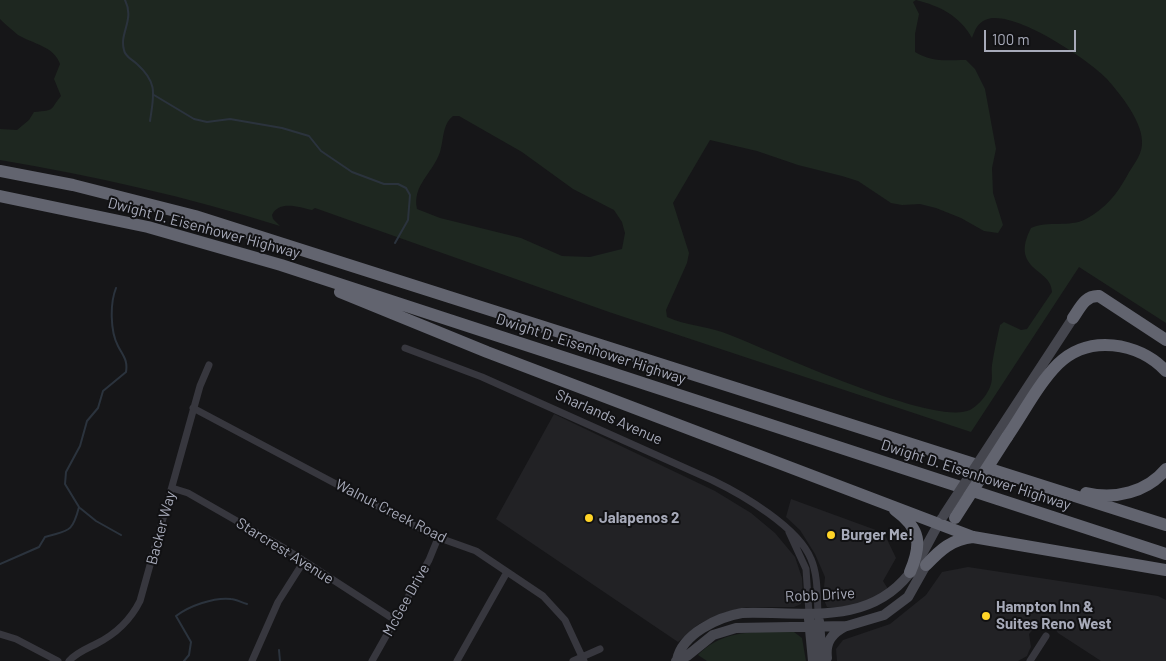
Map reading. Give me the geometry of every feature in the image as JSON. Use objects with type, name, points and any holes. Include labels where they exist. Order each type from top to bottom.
[{"type":"highway","name":"Dwight D. Eisenhower Highway","points":[[0,171],[73,185],[195,216],[1166,525]]},
{"type":"highway","name":"Dwight D. Eisenhower Highway","points":[[0,196],[148,227],[281,265],[1166,554]]},
{"type":"highway","points":[[281,265],[328,287],[487,352],[878,500],[947,521],[973,537]]},
{"type":"highway","points":[[1073,318],[1086,300],[1092,296],[1099,296],[1166,340]]},
{"type":"highway","points":[[926,565],[947,521],[1002,436],[1061,361],[1076,352],[1097,345],[1119,345],[1141,352],[1166,371]]},
{"type":"highway","points":[[947,455],[966,455],[1089,494],[1102,495],[1133,492],[1153,481],[1166,468]]},
{"type":"highway","points":[[878,500],[906,518],[916,534],[917,553],[910,572]]},
{"type":"highway","points":[[926,565],[946,546],[964,538],[973,537],[1166,570]]},
{"type":"main road","points":[[1002,436],[1073,318]]},
{"type":"main road","name":"Robb Drive","points":[[676,660],[681,649],[692,637],[705,627],[723,618],[742,613],[848,612],[868,606],[891,593],[910,572],[947,521]]},
{"type":"main road","name":"Robb Drive","points":[[676,660],[687,656],[713,635],[736,628],[814,625],[847,626],[884,615],[900,605],[914,589],[926,565]]},
{"type":"main road","name":"Sharlands Avenue","points":[[813,661],[814,613]]},
{"type":"main road","name":"Sharlands Avenue","points":[[814,625],[822,661]]},
{"type":"main road","points":[[828,661],[826,650],[828,641],[833,634],[847,626]]},
{"type":"street","name":"Sharlands Avenue","points":[[405,348],[482,377],[712,480],[752,502],[801,541],[812,560],[816,581],[814,613]]},
{"type":"street","name":"Backer Way","points":[[69,661],[77,654],[115,632],[126,622],[136,608],[145,586],[193,408],[209,365]]},
{"type":"street","name":"Walnut Creek Road","points":[[193,408],[438,538],[469,548],[507,572],[543,596],[559,612],[583,659]]},
{"type":"street","name":"Starcrest Avenue","points":[[172,488],[188,493],[304,561],[395,620]]},
{"type":"street","name":"McGee Drive","points":[[372,661],[429,560],[438,538]]},
{"type":"street","points":[[252,661],[278,602],[304,561]]},
{"type":"street","points":[[460,660],[507,572]]},
{"type":"street","points":[[0,634],[16,639],[58,661]]},
{"type":"street","points":[[1030,661],[1046,636]]},
{"type":"street","points":[[573,661],[583,659],[600,649]]},
{"type":"shaded area","points":[[0,0],[916,0],[1166,0],[1166,323],[1079,267],[971,432],[609,312],[315,208],[312,210],[290,206],[279,207],[272,215],[273,219],[280,226],[141,188],[0,160],[0,129],[17,130],[29,120],[34,112],[46,111],[52,108],[61,96],[54,79],[60,64],[57,58],[48,49],[18,35],[0,19]],"holes":[[[916,0],[949,13],[962,24],[972,38],[980,23],[997,18],[1030,28],[1067,49],[1098,70],[1113,86],[1125,101],[1142,137],[1140,154],[1136,161],[1115,195],[1099,211],[1079,222],[1044,224],[1031,228],[1026,242],[1025,253],[1033,267],[1046,278],[1052,292],[1027,329],[1021,330],[1004,322],[1000,325],[992,365],[992,382],[986,395],[970,410],[950,412],[921,407],[886,397],[722,332],[667,317],[666,310],[687,263],[689,253],[673,203],[710,140],[757,151],[798,165],[858,181],[891,203],[902,205],[920,204],[936,208],[961,218],[984,231],[998,233],[1003,225],[993,193],[992,168],[996,149],[985,89],[975,69],[966,60],[934,59],[915,52],[915,34],[919,14],[913,2]],[[453,116],[459,116],[522,152],[573,189],[614,210],[622,222],[625,233],[622,249],[590,257],[562,256],[521,238],[440,218],[417,209],[416,201],[420,186],[437,159],[447,124]]]},
{"type":"shaded area","points":[[554,414],[715,491],[751,513],[775,533],[795,557],[802,578],[803,597],[801,604],[794,607],[747,607],[723,613],[699,624],[678,642],[496,519]]},
{"type":"shaded area","points":[[791,499],[884,533],[896,558],[883,581],[888,589],[868,602],[837,608],[827,607],[823,598],[825,577],[815,554],[800,530],[786,517]]},
{"type":"shaded area","points":[[968,567],[1158,596],[1166,600],[1166,661],[1101,661],[1058,633],[1052,625],[1040,622],[1029,634],[1031,647],[1027,656],[1018,661],[837,661],[836,649],[843,640],[890,624],[926,595],[942,572]]},
{"type":"shaded area","points":[[794,632],[802,638],[806,661],[707,661],[698,655],[708,646],[719,640],[743,633]]},
{"type":"waterway","points":[[125,0],[128,7],[128,20],[123,38],[124,50],[127,56],[144,71],[151,83],[153,96],[150,121]]},
{"type":"waterway","points":[[154,95],[194,119],[207,122],[230,119],[282,128],[309,136],[321,151],[352,172],[384,184],[398,184],[406,188],[410,195],[408,220],[395,243]]},
{"type":"waterway","points":[[0,564],[39,547],[45,537],[68,530],[74,522],[79,507],[65,484],[66,472],[80,446],[87,421],[98,408],[103,391],[126,372],[126,361],[115,340],[112,325],[113,301],[116,288]]},
{"type":"waterway","points":[[80,508],[96,521],[121,535]]},
{"type":"waterway","points":[[184,661],[189,655],[191,642],[176,616],[195,606],[217,599],[233,599],[247,604]]},
{"type":"waterway","points":[[279,650],[280,661]]},
{"type":"place","name":"Jalapenos 2","points":[[589,518]]},
{"type":"place","name":"Burger Me!","points":[[831,535]]},
{"type":"place","name":"Hampton Inn & Suites Reno West","points":[[986,616]]}]
